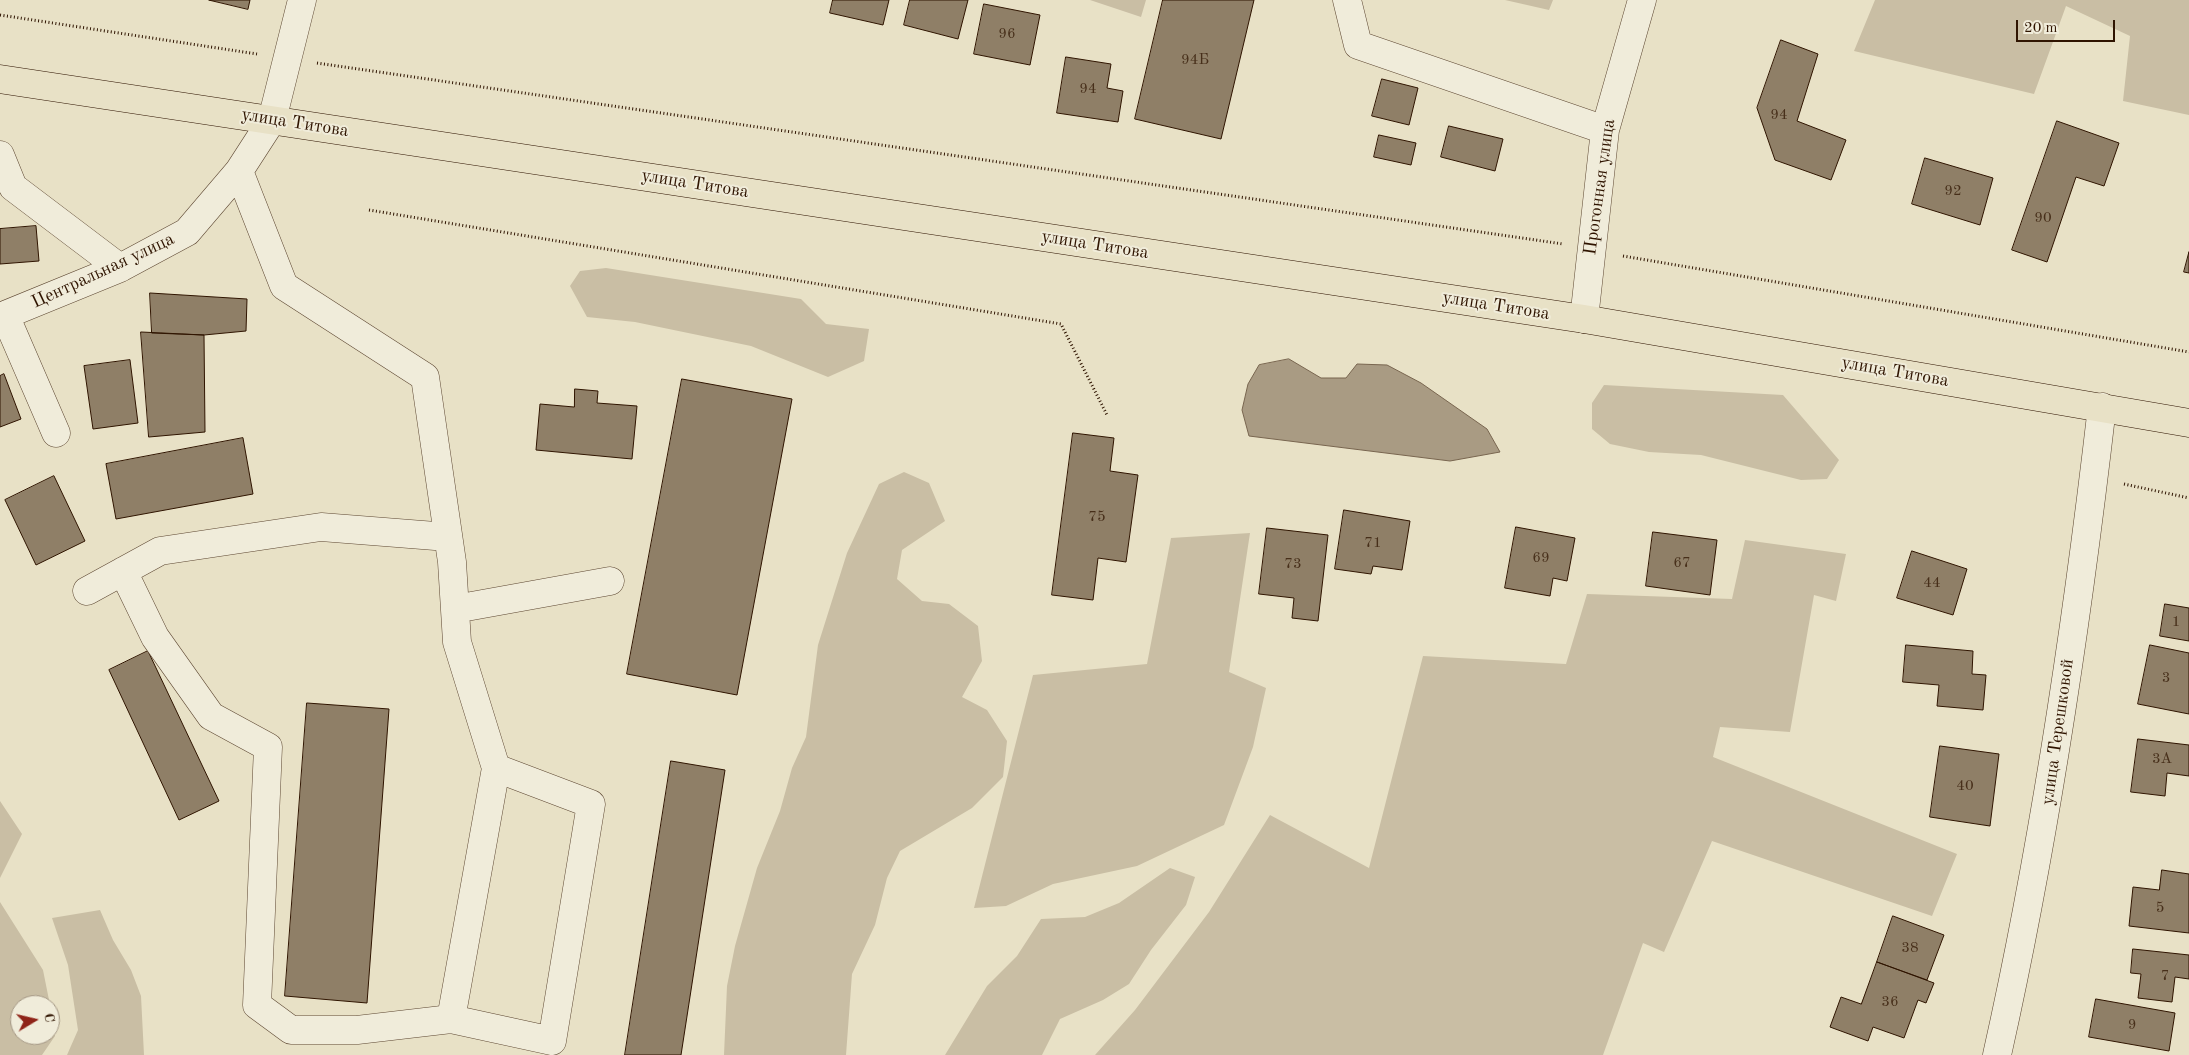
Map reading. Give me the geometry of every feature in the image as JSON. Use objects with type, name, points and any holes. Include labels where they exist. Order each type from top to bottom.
[{"type":"main road","name":"улица Титова","points":[[1,84],[272,120],[1584,319],[2102,406],[2189,423]]},
{"type":"street","name":"Центральная улица","points":[[3,316],[120,268],[187,232],[239,171],[272,120],[302,0]]},
{"type":"street","points":[[1346,0],[1358,45],[1605,130]]},
{"type":"street","name":"Прогонная улица","points":[[1584,319],[1605,130],[1642,0]]},
{"type":"street","points":[[0,155],[13,187],[120,268]]},
{"type":"street","points":[[239,171],[284,286],[425,377],[448,537],[457,642],[496,768],[451,1019]]},
{"type":"street","points":[[3,316],[56,433]]},
{"type":"street","name":"улица Терешковой","points":[[1997,1055],[2022,940],[2049,798],[2094,477],[2102,406]]},
{"type":"street","points":[[87,592],[160,551],[321,527],[448,537]]},
{"type":"street","points":[[123,572],[155,637],[211,716],[268,747],[257,1005],[291,1030],[357,1030],[451,1019],[552,1041],[591,804],[496,768]]},
{"type":"street","points":[[455,609],[610,580]]},
{"type":"path","points":[[0,15],[1591,248],[1618,255],[2189,352]]},
{"type":"path","points":[[369,210],[1061,324],[1107,415]]},
{"type":"path","points":[[2094,477],[2189,498]]},
{"type":"shaded area","points":[[1090,0],[1146,0],[1141,17]]},
{"type":"shaded area","points":[[1505,0],[1553,0],[1549,10]]},
{"type":"shaded area","points":[[1875,0],[2189,0],[2189,115],[2123,101],[2130,36],[2066,6],[2034,94],[1854,51]]},
{"type":"shaded area","points":[[606,268],[801,299],[826,324],[869,329],[864,361],[828,377],[751,346],[635,322],[587,317],[570,286],[580,271]]},
{"type":"shaded area","points":[[1289,359],[1321,378],[1346,378],[1357,364],[1387,365],[1421,383],[1487,429],[1500,452],[1450,461],[1249,436],[1242,410],[1248,384],[1259,365]]},
{"type":"shaded area","points":[[1604,385],[1783,395],[1839,460],[1827,479],[1801,480],[1701,455],[1649,452],[1610,444],[1592,429],[1592,403]]},
{"type":"shaded area","points":[[904,472],[929,483],[945,521],[902,550],[897,579],[922,601],[949,604],[978,626],[982,661],[962,697],[987,710],[1007,741],[1003,777],[972,808],[900,851],[887,878],[875,925],[852,974],[846,1055],[724,1055],[727,986],[735,946],[757,868],[780,811],[792,768],[806,737],[818,645],[847,553],[879,484]]},
{"type":"shaded area","points":[[1250,533],[1229,672],[1266,688],[1253,747],[1224,825],[1137,866],[1053,884],[1006,906],[974,908],[1033,675],[1147,664],[1171,538]]},
{"type":"shaded area","points":[[1745,540],[1846,554],[1836,601],[1814,595],[1790,732],[1720,727],[1713,757],[1957,854],[1932,916],[1712,841],[1664,952],[1643,943],[1603,1055],[1095,1055],[1135,1010],[1209,912],[1270,815],[1369,868],[1423,656],[1566,664],[1587,594],[1732,599]]},
{"type":"shaded area","points":[[0,801],[22,834],[0,878]]},
{"type":"shaded area","points":[[1170,868],[1195,877],[1186,905],[1151,950],[1129,984],[1103,1000],[1060,1019],[1042,1055],[945,1055],[987,986],[1017,956],[1041,919],[1085,917],[1119,903]]},
{"type":"shaded area","points":[[0,902],[43,970],[48,995],[10,995],[10,1045],[49,1045],[42,1055],[0,1055]]},
{"type":"shaded area","points":[[100,910],[113,940],[131,970],[141,996],[144,1055],[67,1055],[78,1030],[68,965],[52,918]]},
{"type":"building","points":[[209,0],[250,0],[248,9]]},
{"type":"building","points":[[833,0],[889,0],[883,25],[830,13]]},
{"type":"building","points":[[910,0],[968,0],[958,39],[904,25]]},
{"type":"building","points":[[1163,0],[1254,0],[1221,139],[1135,119]]},
{"type":"building","points":[[984,4],[1040,15],[1030,65],[974,54]]},
{"type":"building","points":[[1781,40],[1818,54],[1797,121],[1846,140],[1831,180],[1775,160],[1757,108]]},
{"type":"building","points":[[1066,57],[1111,64],[1107,88],[1123,91],[1118,122],[1057,113]]},
{"type":"building","points":[[1382,79],[1418,88],[1409,125],[1372,116]]},
{"type":"building","points":[[2057,121],[2119,143],[2104,186],[2076,177],[2047,262],[2012,250]]},
{"type":"building","points":[[1449,126],[1503,139],[1495,171],[1441,157]]},
{"type":"building","points":[[1379,135],[1416,143],[1411,165],[1374,157]]},
{"type":"building","points":[[1925,158],[1993,178],[1980,225],[1912,204]]},
{"type":"building","points":[[36,226],[39,261],[0,264],[0,229]]},
{"type":"building","points":[[2189,252],[2189,273],[2184,272]]},
{"type":"building","points":[[150,293],[247,299],[246,331],[204,335],[152,333]]},
{"type":"building","points":[[141,332],[204,335],[205,432],[149,437]]},
{"type":"building","points":[[130,360],[138,423],[93,429],[84,366]]},
{"type":"building","points":[[4,374],[21,419],[0,427],[0,376]]},
{"type":"building","points":[[682,379],[792,399],[737,695],[627,674]]},
{"type":"building","points":[[575,389],[598,391],[597,403],[637,406],[632,459],[536,450],[540,404],[574,407]]},
{"type":"building","points":[[1073,433],[1114,438],[1110,471],[1138,475],[1126,562],[1098,558],[1093,600],[1052,595]]},
{"type":"building","points":[[243,438],[253,494],[116,519],[106,464]]},
{"type":"building","points":[[54,476],[85,541],[36,565],[5,500]]},
{"type":"building","points":[[1344,510],[1410,521],[1402,570],[1373,566],[1371,574],[1335,569]]},
{"type":"building","points":[[1516,527],[1575,538],[1567,581],[1553,578],[1550,596],[1505,588]]},
{"type":"building","points":[[1267,528],[1328,535],[1318,621],[1292,618],[1294,598],[1259,594]]},
{"type":"building","points":[[1653,532],[1717,540],[1710,595],[1646,586]]},
{"type":"building","points":[[1912,551],[1967,569],[1953,615],[1897,598]]},
{"type":"building","points":[[2165,604],[2189,608],[2189,641],[2160,636]]},
{"type":"building","points":[[1906,645],[1973,651],[1972,674],[1986,675],[1983,710],[1937,706],[1939,685],[1903,682]]},
{"type":"building","points":[[2150,645],[2189,653],[2189,714],[2138,704]]},
{"type":"building","points":[[148,651],[219,801],[179,820],[109,670]]},
{"type":"building","points":[[307,703],[389,709],[367,1003],[285,996]]},
{"type":"building","points":[[2138,739],[2189,745],[2189,776],[2167,773],[2165,796],[2131,792]]},
{"type":"building","points":[[1940,746],[1999,754],[1990,826],[1930,817]]},
{"type":"building","points":[[671,761],[725,770],[681,1055],[625,1055]]},
{"type":"building","points":[[2162,870],[2189,874],[2189,933],[2129,926],[2133,887],[2159,890]]},
{"type":"building","points":[[1893,916],[1944,935],[1927,980],[1877,962]]},
{"type":"building","points":[[2133,949],[2189,955],[2189,979],[2175,977],[2172,1002],[2138,998],[2141,974],[2131,973]]},
{"type":"building","points":[[1877,962],[1934,983],[1926,1003],[1918,1000],[1904,1038],[1873,1027],[1868,1041],[1830,1027],[1841,997],[1861,1004]]},
{"type":"building","points":[[2096,999],[2175,1013],[2169,1051],[2089,1037]]}]
